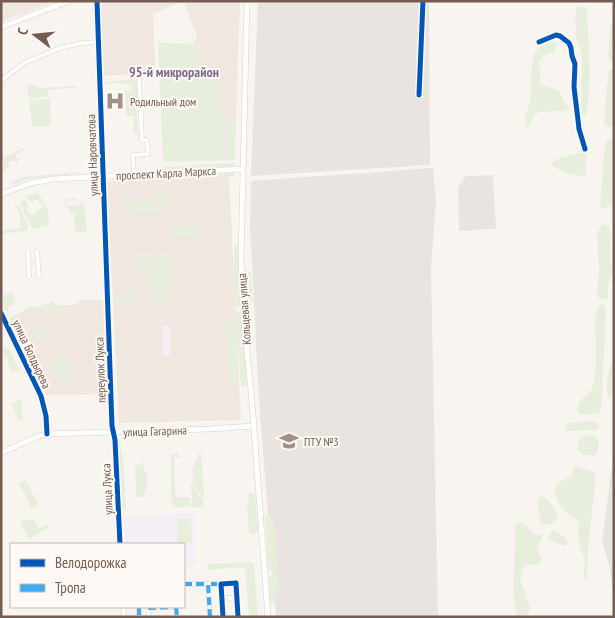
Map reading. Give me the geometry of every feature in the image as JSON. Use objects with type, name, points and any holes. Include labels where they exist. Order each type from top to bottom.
[{"type":"main road","points":[[1,27],[69,1]]},
{"type":"main road","name":"Кольцевая улица","points":[[247,1],[241,260],[243,311],[268,617]]},
{"type":"main road","name":"проспект Карла Маркса","points":[[1,194],[39,181],[63,178],[242,169]]},
{"type":"main road","name":"улица Гагарина","points":[[1,453],[47,434],[253,426]]},
{"type":"street","name":"улица Наровчатова","points":[[97,1],[108,307]]},
{"type":"street","points":[[419,95],[423,1]]},
{"type":"street","points":[[539,42],[556,35],[569,43],[574,64],[574,86],[579,129],[585,149]]},
{"type":"street","points":[[1,81],[24,64],[60,48],[82,43],[98,42]]},
{"type":"street","points":[[134,175],[133,155],[148,154],[147,140],[142,140],[139,76]]},
{"type":"street","points":[[37,252],[39,276]]},
{"type":"street","points":[[28,253],[29,277]]},
{"type":"street","name":"переулок Лукса","points":[[108,307],[113,432]]},
{"type":"street","name":"улица Болдырева","points":[[1,313],[39,391],[44,406],[47,434]]},
{"type":"street","name":"улица Лукса","points":[[113,432],[120,543]]},
{"type":"street","points":[[185,584],[236,583],[238,617]]},
{"type":"street","points":[[208,584],[210,617]]},
{"type":"street","points":[[221,584],[223,617]]},
{"type":"street","points":[[222,597],[237,599]]},
{"type":"shaded area","points":[[1,1],[56,1],[1,22]]},
{"type":"shaded area","points":[[99,1],[240,1],[236,119],[223,118],[218,102],[220,78],[216,66],[207,69],[195,66],[199,44],[193,42],[197,36],[184,3],[178,3],[153,14],[155,71],[149,74],[102,76]]},
{"type":"shaded area","points":[[258,1],[429,1],[430,165],[251,176]]},
{"type":"shaded area","points":[[433,168],[436,200],[431,269],[438,617],[276,617],[259,400],[250,227],[251,181]]},
{"type":"shaded area","points":[[229,175],[241,420],[119,423],[107,181]]},
{"type":"shaded area","points":[[493,175],[496,229],[459,231],[458,188],[465,176]]},
{"type":"shaded area","points":[[80,300],[103,300],[108,394],[46,395],[9,318],[30,307],[75,305]]},
{"type":"shaded area","points":[[162,326],[170,326],[170,356],[162,356]]},
{"type":"shaded area","points":[[614,451],[614,586],[612,586],[610,569],[602,541]]},
{"type":"shaded area","points":[[194,513],[195,566],[185,566],[185,543],[125,543],[124,516]]},
{"type":"green space","points":[[585,7],[587,11],[590,75],[587,114],[584,117],[581,109],[582,55],[576,38],[575,15],[577,8]]},
{"type":"green space","points":[[614,16],[614,62],[609,60],[608,55],[611,24]]},
{"type":"green space","points":[[158,42],[199,43],[196,66],[207,69],[216,66],[221,67],[218,102],[223,118],[236,119],[235,160],[163,162]]},
{"type":"green space","points":[[549,42],[557,44],[554,52],[546,55],[541,60],[539,66],[540,84],[557,90],[569,108],[566,111],[540,112],[535,114],[530,126],[526,128],[525,114],[531,95],[531,72],[534,53]]},
{"type":"green space","points":[[613,69],[614,124],[610,127],[606,126],[604,122],[608,75],[609,71]]},
{"type":"green space","points":[[135,79],[137,81],[138,95],[136,104],[138,134],[135,134],[133,130],[134,116],[126,115],[125,91],[131,90],[131,86],[123,83],[105,84],[105,82]]},
{"type":"green space","points":[[27,85],[38,85],[39,88],[76,86],[76,88],[49,90],[48,96],[29,100]]},
{"type":"green space","points":[[50,98],[51,126],[32,126],[29,101]]},
{"type":"green space","points":[[607,139],[614,140],[614,203],[606,208],[601,208],[605,144]]},
{"type":"green space","points":[[23,148],[24,150],[15,155],[19,164],[17,165],[15,161],[9,162],[8,168],[1,171],[1,159]]},
{"type":"green space","points":[[584,152],[587,154],[585,177],[563,171],[550,163],[557,159]]},
{"type":"green space","points":[[234,163],[234,166],[159,169],[159,167]]},
{"type":"green space","points":[[80,172],[29,179],[12,185],[10,182],[24,177]]},
{"type":"green space","points":[[234,173],[234,176],[170,178],[175,176]]},
{"type":"green space","points":[[38,193],[48,209],[49,225],[35,229],[30,225],[20,203],[23,199],[27,202],[29,206],[26,209],[33,216],[43,206],[36,199],[31,202],[24,196]]},
{"type":"green space","points":[[157,194],[166,194],[166,209],[164,212],[127,214],[123,208],[122,197],[148,199],[149,196],[153,195],[153,207],[160,207],[160,203],[157,203]]},
{"type":"green space","points":[[76,197],[76,200],[66,201],[66,205],[81,205],[80,201],[84,203],[87,232],[75,232],[74,213],[69,218],[71,212],[65,206],[65,200]]},
{"type":"green space","points":[[14,204],[19,206],[28,229],[1,234],[1,231],[20,228],[21,226],[19,210]]},
{"type":"green space","points":[[606,224],[609,227],[611,236],[610,258],[612,272],[608,285],[608,298],[602,300],[598,298],[597,293],[599,270],[597,233],[602,225]]},
{"type":"green space","points":[[170,226],[197,226],[196,236],[170,237]]},
{"type":"green space","points":[[238,246],[240,305],[236,308],[234,307],[234,247]]},
{"type":"green space","points":[[169,252],[170,294],[166,296],[164,304],[152,305],[153,298],[161,297],[164,294],[163,263],[161,261],[154,261],[154,253]]},
{"type":"green space","points":[[152,253],[152,261],[147,264],[148,277],[145,277],[143,267],[135,264],[135,254]]},
{"type":"green space","points":[[149,264],[162,264],[163,290],[150,290]]},
{"type":"green space","points":[[245,268],[247,272],[251,272],[253,302],[247,301]]},
{"type":"green space","points":[[12,292],[16,303],[8,307],[8,311],[6,311],[1,297]]},
{"type":"green space","points":[[134,294],[135,305],[116,306],[116,296]]},
{"type":"green space","points":[[53,301],[54,305],[67,305],[67,311],[27,311]]},
{"type":"green space","points":[[602,304],[606,306],[606,311],[601,411],[598,414],[580,414],[577,410],[578,405],[590,393],[594,381],[596,361],[595,317],[598,306]]},
{"type":"green space","points":[[235,312],[241,313],[247,384],[244,387],[241,386]]},
{"type":"green space","points":[[234,316],[239,386],[233,386],[229,381],[226,319]]},
{"type":"green space","points":[[44,325],[44,338],[36,342],[30,328]]},
{"type":"green space","points":[[6,347],[9,348],[10,355],[12,354],[19,370],[12,373],[8,363],[10,358],[6,359],[2,350]]},
{"type":"green space","points":[[614,357],[614,396],[609,398],[607,384]]},
{"type":"green space","points":[[57,358],[68,358],[69,378],[58,378],[53,368],[50,367],[50,362]]},
{"type":"green space","points":[[22,399],[23,422],[18,419],[15,413],[18,411],[15,412],[11,402],[14,403]]},
{"type":"green space","points":[[589,421],[598,424],[597,430],[568,431],[565,427],[568,423]]},
{"type":"green space","points":[[587,435],[596,436],[598,440],[599,445],[596,454],[583,455],[578,450],[581,437]]},
{"type":"green space","points":[[118,440],[120,441],[123,458],[126,510],[119,506]]},
{"type":"green space","points":[[201,452],[204,499],[191,481],[194,476],[191,472]]},
{"type":"green space","points":[[178,454],[181,457],[174,458],[175,493],[178,497],[190,497],[191,507],[173,507],[171,496],[171,455]]},
{"type":"green space","points":[[142,460],[144,471],[147,471],[147,486],[143,497],[136,497],[135,466],[142,464]]},
{"type":"green space","points":[[576,466],[592,471],[596,476],[586,583],[584,573],[585,559],[580,548],[578,534],[579,524],[577,520],[560,506],[554,491],[559,483],[572,474]]},
{"type":"green space","points":[[25,480],[39,505],[32,509],[19,484]]},
{"type":"green space","points":[[191,483],[204,501],[204,507],[192,507]]},
{"type":"green space","points":[[249,493],[255,494],[258,532],[254,534],[249,534],[247,508]]},
{"type":"green space","points":[[542,496],[556,512],[558,518],[554,523],[541,524],[537,501]]},
{"type":"green space","points":[[265,516],[274,518],[278,571],[270,571],[268,568]]},
{"type":"green space","points":[[191,518],[192,543],[178,543],[177,519]]},
{"type":"green space","points":[[34,519],[38,527],[48,524],[50,527],[29,539],[20,522]]},
{"type":"green space","points":[[519,522],[524,524],[533,533],[543,535],[537,549],[541,558],[541,564],[528,565],[522,570],[520,582],[530,605],[530,610],[526,616],[517,615],[513,586],[515,526]]},
{"type":"green space","points":[[553,530],[564,537],[568,543],[567,545],[548,540]]},
{"type":"green space","points":[[249,562],[254,564],[258,617],[249,617],[245,567],[207,570],[208,564]]},
{"type":"green space","points":[[271,575],[278,575],[279,594],[275,596],[276,602],[270,601],[269,578]]},
{"type":"marked path","points":[[185,584],[208,584]]},
{"type":"marked path","points":[[210,617],[208,584],[221,584]]},
{"type":"marked path","points":[[139,608],[139,617]]},
{"type":"marked path","points":[[176,608],[177,617]]},
{"type":"cycle path","points":[[97,1],[112,426],[115,440],[120,543]]},
{"type":"cycle path","points":[[419,95],[423,1]]},
{"type":"cycle path","points":[[539,42],[556,35],[569,43],[575,64],[574,87],[579,129],[585,149]]},
{"type":"cycle path","points":[[1,313],[41,396],[46,416],[47,434]]},
{"type":"cycle path","points":[[223,617],[221,584],[236,583],[238,617]]},
{"type":"place","name":"Родильный дом","points":[[115,101]]},
{"type":"place","name":"ПТУ №3","points":[[289,441]]},
{"type":"district","name":"95-й микрорайон","points":[[174,72]]}]
